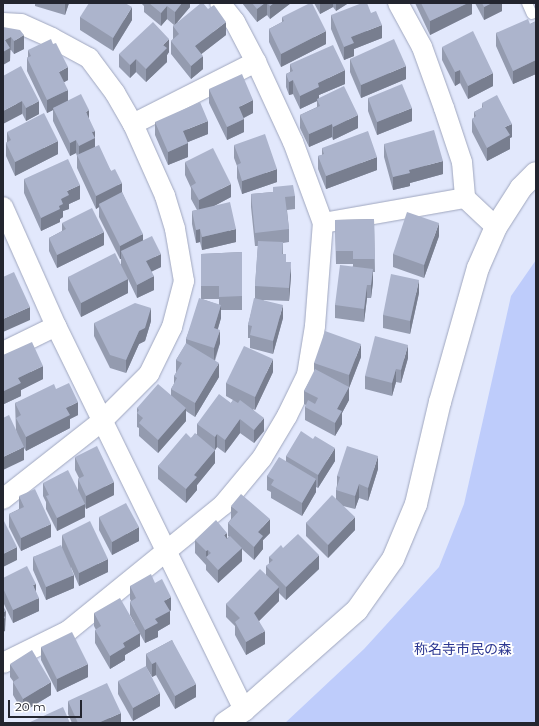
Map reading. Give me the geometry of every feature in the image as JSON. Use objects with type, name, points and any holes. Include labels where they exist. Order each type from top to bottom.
[{"type":"street","points":[[3,663],[68,631],[223,504],[262,458],[287,416],[307,375],[315,326],[323,223],[293,142],[256,62],[235,22],[220,3]]},
{"type":"street","points":[[398,3],[422,47],[462,162],[465,198],[496,226]]},
{"type":"street","points":[[3,23],[21,24],[52,38],[89,58],[115,93],[133,124],[165,196],[175,229],[184,282],[172,327],[148,374],[102,421],[3,500]]},
{"type":"street","points":[[133,124],[256,62]]},
{"type":"street","points":[[225,723],[244,710],[357,610],[394,559],[416,504],[440,402],[478,268],[496,226],[521,188],[536,173]]},
{"type":"street","points":[[323,223],[465,198]]},
{"type":"street","points":[[3,207],[56,326],[244,710]]},
{"type":"street","points":[[3,352],[56,326]]},
{"type":"lane","points":[[527,3],[532,14]]},
{"type":"green space","name":"称名寺市民の森","points":[[536,260],[536,723],[285,723],[364,649],[439,567],[464,504],[511,296]]},
{"type":"building","points":[[89,3],[125,3],[132,7],[113,38],[80,17]]},
{"type":"building","points":[[149,3],[182,3],[175,12],[167,6],[161,13]]},
{"type":"building","points":[[201,3],[203,3],[208,9],[214,5],[226,22],[195,46],[203,56],[191,66],[171,41],[179,34],[173,26]]},
{"type":"building","points":[[252,3],[265,3],[257,9]]},
{"type":"building","points":[[267,3],[274,3],[270,6]]},
{"type":"building","points":[[312,3],[326,31],[281,54],[269,29],[284,21],[282,17]]},
{"type":"building","points":[[362,3],[367,3],[371,13],[376,11],[382,25],[351,37],[354,43],[344,47],[331,15]]},
{"type":"building","points":[[421,3],[468,3],[430,21]]},
{"type":"building","points":[[482,3],[492,3],[484,7]]},
{"type":"building","points":[[528,19],[530,24],[536,21],[536,60],[513,71],[496,33]]},
{"type":"building","points":[[153,22],[169,39],[163,45],[167,48],[146,69],[136,59],[130,65],[119,54]]},
{"type":"building","points":[[3,27],[20,30],[24,35],[14,41],[11,37],[5,40],[10,48],[3,52]]},
{"type":"building","points":[[473,31],[493,73],[468,86],[460,70],[455,72],[442,47]]},
{"type":"building","points":[[51,39],[53,44],[56,43],[68,67],[59,72],[68,90],[47,100],[27,58],[31,56],[28,50]]},
{"type":"building","points":[[394,39],[406,66],[361,85],[350,59]]},
{"type":"building","points":[[333,45],[345,70],[318,83],[319,87],[300,96],[293,80],[289,82],[286,74],[293,71],[290,64]]},
{"type":"building","points":[[21,66],[39,101],[26,108],[22,101],[3,111],[3,76]]},
{"type":"building","points":[[242,74],[253,100],[239,107],[244,119],[227,127],[209,89]]},
{"type":"building","points":[[402,84],[412,108],[377,122],[368,98]]},
{"type":"building","points":[[344,86],[358,115],[333,127],[332,124],[309,134],[300,115],[320,106],[317,99]]},
{"type":"building","points":[[81,94],[89,110],[86,112],[95,131],[92,132],[95,138],[79,146],[76,140],[70,143],[53,108]]},
{"type":"building","points":[[497,95],[512,124],[505,127],[510,135],[487,148],[472,119],[476,116],[474,112],[483,107],[482,103]]},
{"type":"building","points":[[200,102],[208,121],[183,131],[188,143],[168,152],[155,122]]},
{"type":"building","points":[[44,113],[58,141],[15,162],[6,143],[11,140],[7,132]]},
{"type":"building","points":[[434,130],[443,161],[409,170],[410,173],[393,177],[384,144]]},
{"type":"building","points":[[368,131],[377,157],[326,176],[318,156],[324,154],[322,148]]},
{"type":"building","points":[[265,134],[277,169],[242,181],[237,165],[241,163],[234,145]]},
{"type":"building","points":[[99,145],[111,171],[115,169],[122,183],[96,196],[77,155]]},
{"type":"building","points":[[213,148],[231,184],[199,200],[191,186],[196,183],[185,162]]},
{"type":"building","points":[[68,159],[80,185],[67,191],[69,195],[61,199],[63,204],[59,206],[60,209],[41,218],[24,179]]},
{"type":"building","points":[[293,185],[295,196],[285,197],[289,229],[255,233],[251,194],[273,192],[273,187]]},
{"type":"building","points":[[122,192],[143,234],[120,246],[99,204]]},
{"type":"building","points":[[230,202],[236,229],[202,237],[200,229],[196,230],[192,211]]},
{"type":"building","points":[[92,208],[104,232],[57,255],[49,238],[66,229],[62,223]]},
{"type":"building","points":[[407,212],[439,223],[424,265],[393,254]]},
{"type":"building","points":[[374,219],[375,259],[353,259],[353,251],[336,251],[335,220]]},
{"type":"building","points":[[152,236],[161,254],[146,261],[154,276],[137,285],[121,251]]},
{"type":"building","points":[[258,241],[283,242],[282,254],[286,254],[286,262],[291,262],[289,288],[255,286]]},
{"type":"building","points":[[242,252],[242,296],[219,297],[219,286],[201,286],[201,254]]},
{"type":"building","points":[[115,253],[128,279],[81,303],[68,277]]},
{"type":"building","points":[[340,265],[373,269],[371,285],[367,285],[364,309],[335,305]]},
{"type":"building","points":[[14,272],[30,307],[3,319],[3,277]]},
{"type":"building","points":[[391,274],[419,280],[410,321],[383,315]]},
{"type":"building","points":[[199,298],[221,305],[214,328],[220,330],[214,348],[186,339]]},
{"type":"building","points":[[254,298],[283,305],[273,341],[250,335],[252,326],[248,325]]},
{"type":"building","points":[[135,303],[151,308],[145,328],[139,331],[126,360],[110,355],[94,323]]},
{"type":"building","points":[[325,331],[361,344],[349,375],[314,363]]},
{"type":"building","points":[[375,336],[408,345],[401,370],[396,369],[392,383],[365,376]]},
{"type":"building","points":[[32,342],[43,366],[18,378],[21,383],[4,391],[3,355]]},
{"type":"building","points":[[186,343],[219,363],[195,403],[171,389],[177,378],[174,376],[182,363],[176,360]]},
{"type":"building","points":[[244,346],[273,359],[255,397],[226,383]]},
{"type":"building","points":[[315,369],[349,387],[337,409],[342,411],[335,423],[305,407],[308,400],[315,404],[318,398],[304,391]]},
{"type":"building","points":[[69,383],[78,402],[66,408],[70,415],[26,437],[16,418],[21,415],[15,403],[54,384],[56,389]]},
{"type":"building","points":[[158,384],[186,408],[158,440],[139,423],[143,418],[137,413],[139,410],[137,408]]},
{"type":"building","points":[[219,394],[231,403],[233,400],[238,403],[240,400],[264,418],[254,430],[240,419],[225,440],[217,434],[215,437],[197,424]]},
{"type":"building","points":[[9,415],[24,447],[3,457],[3,418]]},
{"type":"building","points":[[301,431],[313,439],[315,436],[335,448],[318,475],[286,456]]},
{"type":"building","points":[[186,433],[191,438],[195,433],[215,450],[194,475],[197,477],[186,489],[158,466]]},
{"type":"building","points":[[97,446],[114,482],[86,496],[78,479],[84,476],[75,457]]},
{"type":"building","points":[[347,446],[378,456],[368,488],[359,484],[355,496],[336,490],[340,477],[337,476]]},
{"type":"building","points":[[279,457],[316,479],[302,503],[271,485],[274,480],[267,476]]},
{"type":"building","points":[[68,470],[85,504],[57,518],[46,496],[49,495],[43,483]]},
{"type":"building","points":[[35,489],[51,524],[21,538],[9,514],[24,507],[19,496]]},
{"type":"building","points":[[241,494],[270,519],[258,532],[263,536],[254,547],[228,523],[238,512],[231,506]]},
{"type":"building","points":[[332,495],[355,517],[328,545],[306,523]]},
{"type":"building","points":[[126,503],[139,527],[112,542],[99,517]]},
{"type":"building","points":[[3,519],[17,547],[3,554]]},
{"type":"building","points":[[216,520],[227,533],[224,535],[227,539],[230,536],[242,548],[218,570],[206,557],[211,553],[208,550],[206,551],[195,540]]},
{"type":"building","points":[[90,521],[108,559],[79,573],[62,535]]},
{"type":"building","points":[[298,534],[319,555],[286,587],[266,566],[273,560],[269,557],[281,545],[283,548]]},
{"type":"building","points":[[61,545],[74,575],[46,587],[33,557]]},
{"type":"building","points":[[27,566],[36,584],[33,585],[39,598],[13,610],[3,588],[3,578]]},
{"type":"building","points":[[260,569],[279,587],[254,613],[265,631],[246,642],[235,622],[240,618],[226,604]]},
{"type":"building","points":[[151,574],[155,583],[162,579],[171,597],[164,601],[170,611],[155,619],[158,623],[145,630],[130,602],[136,598],[130,586]]},
{"type":"building","points":[[120,598],[140,633],[123,643],[125,647],[110,656],[95,630],[101,626],[94,613]]},
{"type":"building","points":[[72,632],[88,664],[57,679],[41,647]]},
{"type":"building","points":[[172,640],[196,684],[175,696],[156,662],[152,664],[146,654]]},
{"type":"building","points":[[32,650],[51,682],[23,699],[13,682],[19,678],[10,664]]},
{"type":"building","points":[[146,666],[160,693],[133,708],[118,681]]},
{"type":"building","points":[[107,683],[121,713],[98,723],[78,723],[68,701]]},
{"type":"building","points":[[63,707],[70,723],[28,723]]}]
